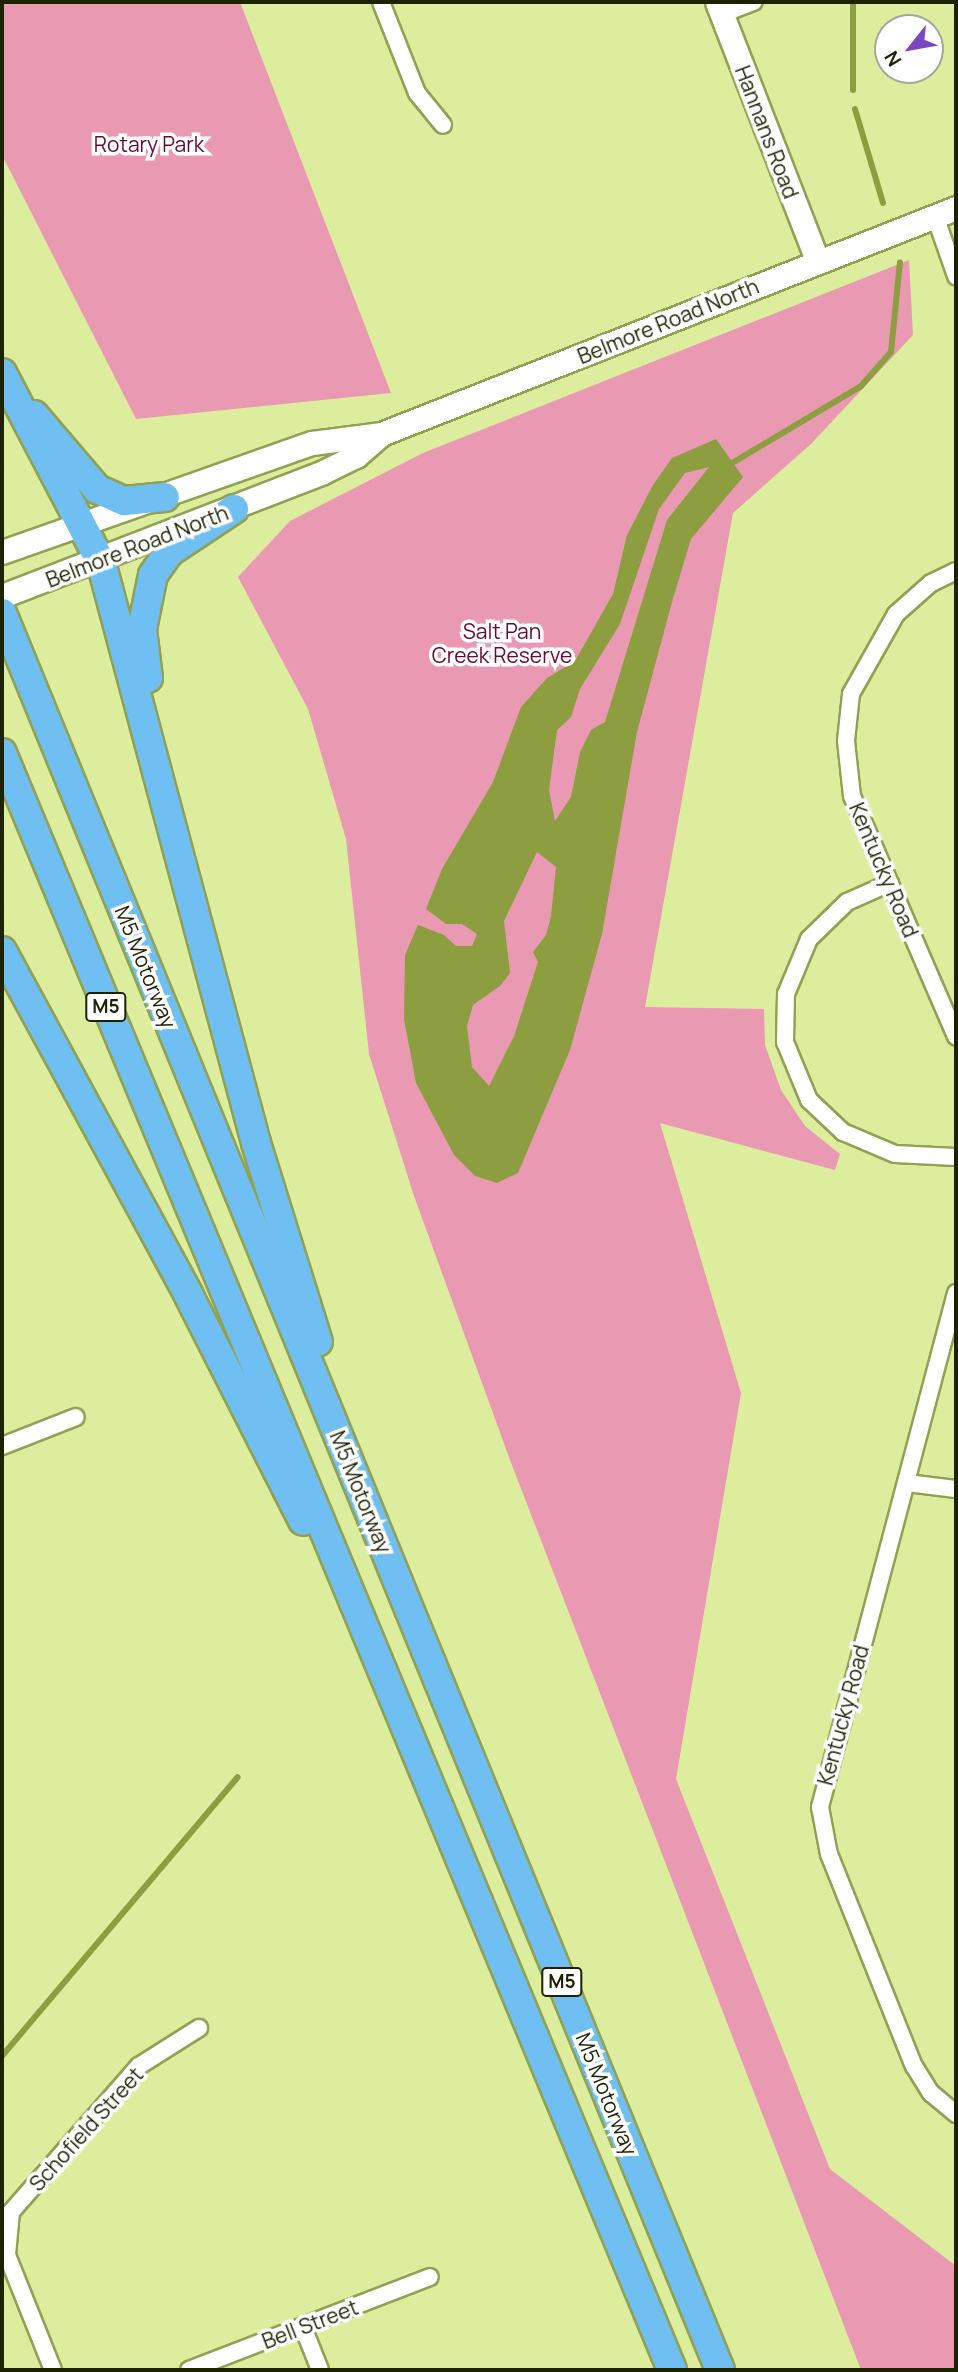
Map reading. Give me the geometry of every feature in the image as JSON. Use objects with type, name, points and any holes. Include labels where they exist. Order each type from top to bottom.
[{"type":"highway","points":[[5,378],[97,489],[124,501],[165,497]]},
{"type":"highway","points":[[5,378],[101,562],[172,818],[260,1156],[403,1594]]},
{"type":"highway","points":[[172,818],[142,629],[149,584],[169,552],[234,509]]},
{"type":"highway","name":"M5 Motorway","points":[[2,613],[720,2370]]},
{"type":"highway","name":"M5 Motorway","points":[[2,753],[672,2370]]},
{"type":"highway","points":[[2,951],[189,1296],[404,1720]]},
{"type":"main road","name":"Hannans Road","points":[[720,8],[818,262]]},
{"type":"main road","name":"Belmore Road North","points":[[6,551],[312,443],[381,434],[946,212]]},
{"type":"main road","name":"Belmore Road North","points":[[2,596],[101,562],[234,509],[356,456],[381,434]]},
{"type":"street","points":[[381,2],[418,93],[443,125]]},
{"type":"street","points":[[720,8],[754,2]]},
{"type":"street","points":[[946,212],[956,276]]},
{"type":"street","name":"Kentucky Road","points":[[956,571],[931,583],[896,614],[851,694],[846,741],[852,796],[956,1036]]},
{"type":"street","points":[[890,883],[848,902],[809,939],[786,994],[785,1042],[809,1100],[842,1132],[895,1154],[956,1157]]},
{"type":"street","name":"Kentucky Road","points":[[956,1293],[907,1483],[822,1789],[820,1823],[914,2066],[931,2093],[956,2114]]},
{"type":"street","points":[[2,1446],[76,1417]]},
{"type":"street","points":[[907,1483],[956,1489]]},
{"type":"street","name":"Schofield Street","points":[[53,2370],[7,2255],[11,2212],[139,2066],[199,2028]]},
{"type":"street","name":"Bell Street","points":[[189,2370],[430,2277]]},
{"type":"street","points":[[303,2327],[320,2370]]},
{"type":"green space","name":"Rotary Park","points":[[2,2],[240,2],[391,393],[136,419],[2,155]]},
{"type":"green space","name":"Salt Pan Creek Reserve","points":[[909,260],[913,335],[811,444],[733,513],[645,1007],[764,1009],[765,1045],[781,1090],[805,1126],[840,1154],[835,1170],[660,1123],[741,1393],[676,1779],[830,2169],[956,2266],[956,2370],[861,2370],[510,1460],[414,1196],[369,1054],[346,839],[308,709],[238,577],[290,521],[423,453]]},
{"type":"shaded area","points":[[716,439],[743,477],[691,539],[637,732],[602,934],[570,1050],[518,1173],[497,1183],[475,1176],[454,1155],[416,1083],[404,1019],[405,955],[418,925],[444,935],[456,946],[472,946],[477,934],[462,924],[446,924],[426,909],[442,869],[493,782],[521,707],[547,678],[575,661],[613,594],[627,535],[653,485],[672,458]],"holes":[[[709,467],[667,520],[605,722],[591,730],[580,752],[571,797],[555,821],[549,790],[557,730],[571,717],[580,689],[620,624],[659,509],[685,473]],[[537,852],[556,867],[551,916],[546,935],[533,952],[538,962],[514,1036],[489,1086],[472,1067],[467,1026],[473,1005],[500,986],[510,973],[504,921]]]},
{"type":"waterway","points":[[853,2],[853,90]]},
{"type":"waterway","points":[[855,109],[883,203]]},
{"type":"waterway","points":[[727,466],[861,386],[891,352],[900,262]]},
{"type":"waterway","points":[[2,2056],[238,1777]]}]
